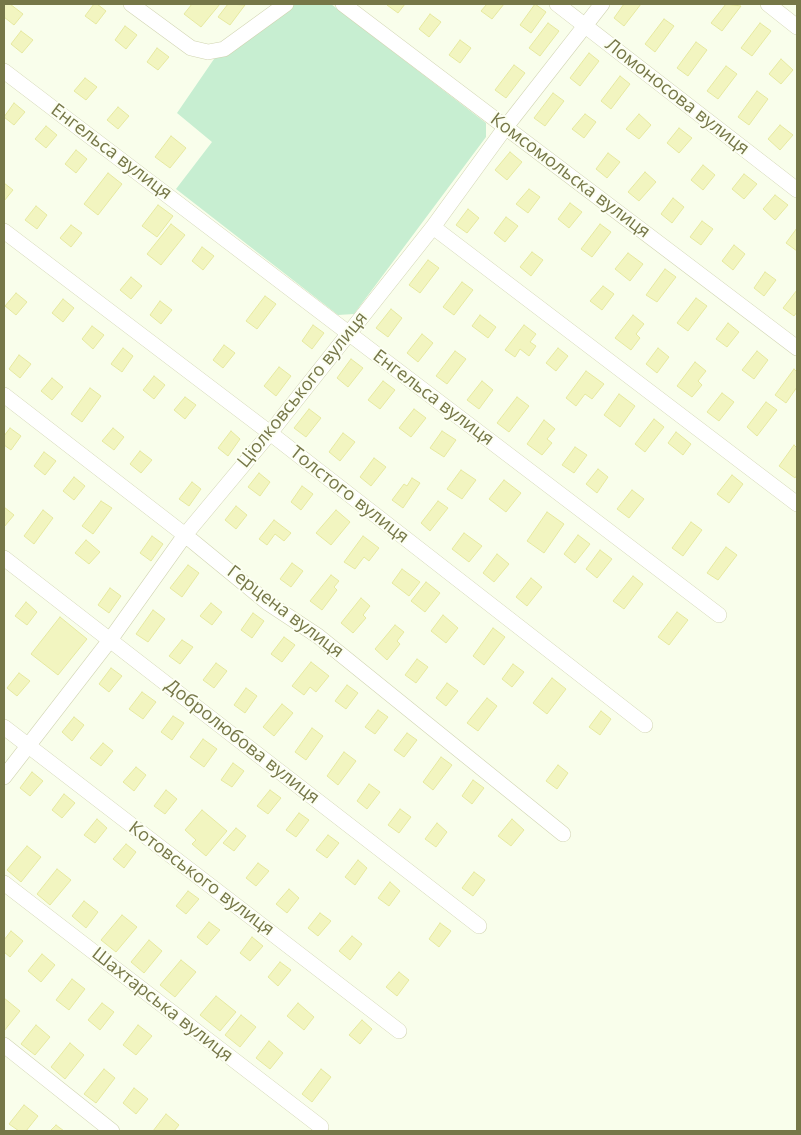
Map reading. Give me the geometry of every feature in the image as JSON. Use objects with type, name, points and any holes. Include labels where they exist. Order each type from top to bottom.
[{"type":"street","points":[[130,4],[191,48],[208,52],[224,49],[286,4]]},
{"type":"street","name":"Комсомольска вулиця","points":[[343,4],[797,348]]},
{"type":"street","name":"Ломоносова вулиця","points":[[558,4],[797,190]]},
{"type":"street","name":"Ціолковського вулиця","points":[[4,777],[110,640],[185,534],[270,433],[433,227],[505,128],[602,4]]},
{"type":"street","points":[[768,4],[797,27]]},
{"type":"street","name":"Енгельса вулиця","points":[[4,71],[719,615]]},
{"type":"street","points":[[433,227],[797,504]]},
{"type":"street","name":"Толстого вулиця","points":[[4,231],[270,433],[645,725]]},
{"type":"street","name":"Герцена вулиця","points":[[4,394],[185,534],[268,603],[318,636],[563,834]]},
{"type":"street","name":"Добролюбова вулиця","points":[[4,558],[479,926]]},
{"type":"street","name":"Котовського вулиця","points":[[4,727],[399,1031]]},
{"type":"street","name":"Шахтарська вулиця","points":[[4,883],[321,1127]]},
{"type":"street","points":[[4,1045],[112,1131]]},
{"type":"green space","points":[[293,4],[331,4],[486,123],[486,137],[354,314],[338,315],[176,189],[212,142],[177,113],[214,59]]},
{"type":"building","points":[[4,4],[10,4],[23,14],[14,25],[4,17]]},
{"type":"building","points":[[94,4],[97,4],[106,11],[96,24],[85,16]]},
{"type":"building","points":[[192,4],[220,4],[201,27],[184,14]]},
{"type":"building","points":[[228,4],[245,5],[230,25],[218,17]]},
{"type":"building","points":[[388,4],[405,4],[398,13]]},
{"type":"building","points":[[487,4],[504,4],[492,19],[481,11]]},
{"type":"building","points":[[535,4],[546,12],[531,33],[520,25]]},
{"type":"building","points":[[624,4],[641,4],[624,26],[614,18]]},
{"type":"building","points":[[726,4],[741,6],[722,31],[711,23]]},
{"type":"building","points":[[430,14],[441,22],[429,37],[419,29]]},
{"type":"building","points":[[664,19],[674,26],[655,52],[645,44]]},
{"type":"building","points":[[548,23],[559,31],[540,56],[529,48]]},
{"type":"building","points":[[760,23],[771,31],[752,56],[741,48]]},
{"type":"building","points":[[125,26],[137,35],[126,49],[115,40]]},
{"type":"building","points":[[21,31],[33,40],[22,53],[11,44]]},
{"type":"building","points":[[460,40],[471,48],[460,63],[449,55]]},
{"type":"building","points":[[696,42],[707,50],[688,76],[677,68]]},
{"type":"building","points":[[157,48],[169,57],[158,70],[147,62]]},
{"type":"building","points":[[589,53],[599,61],[580,86],[570,78]]},
{"type":"building","points":[[781,59],[793,70],[781,84],[769,74]]},
{"type":"building","points":[[514,65],[525,73],[506,98],[495,90]]},
{"type":"building","points":[[726,66],[737,74],[718,99],[707,91]]},
{"type":"building","points":[[620,76],[630,84],[611,109],[601,101]]},
{"type":"building","points":[[85,78],[97,87],[86,100],[74,91]]},
{"type":"building","points":[[757,91],[768,99],[749,125],[738,117]]},
{"type":"building","points":[[553,93],[564,101],[545,126],[534,118]]},
{"type":"building","points":[[14,103],[25,112],[14,125],[4,117]]},
{"type":"building","points":[[118,107],[129,116],[118,129],[107,120]]},
{"type":"building","points":[[585,114],[596,122],[584,138],[572,129]]},
{"type":"building","points":[[639,114],[651,125],[639,139],[626,129]]},
{"type":"building","points":[[780,125],[793,135],[780,150],[768,139]]},
{"type":"building","points":[[46,126],[57,135],[46,148],[35,139]]},
{"type":"building","points":[[679,128],[692,138],[679,153],[667,143]]},
{"type":"building","points":[[171,136],[186,148],[170,168],[155,157]]},
{"type":"building","points":[[76,150],[87,159],[76,173],[65,164]]},
{"type":"building","points":[[510,152],[522,162],[507,180],[495,170]]},
{"type":"building","points":[[608,153],[620,162],[607,178],[596,169]]},
{"type":"building","points":[[703,165],[715,175],[703,190],[691,180]]},
{"type":"building","points":[[645,172],[656,182],[639,201],[628,192]]},
{"type":"building","points":[[108,173],[122,184],[98,215],[84,204]]},
{"type":"building","points":[[744,174],[757,184],[744,199],[732,189]]},
{"type":"building","points":[[4,183],[13,190],[4,201]]},
{"type":"building","points":[[529,189],[540,197],[528,213],[516,204]]},
{"type":"building","points":[[775,195],[788,205],[775,220],[763,209]]},
{"type":"building","points":[[673,198],[684,207],[672,223],[661,214]]},
{"type":"building","points":[[570,203],[582,212],[569,228],[558,219]]},
{"type":"building","points":[[158,205],[173,216],[157,237],[142,226]]},
{"type":"building","points":[[36,206],[47,215],[37,229],[25,220]]},
{"type":"building","points":[[468,209],[479,218],[467,233],[456,225]]},
{"type":"building","points":[[506,217],[518,226],[505,242],[494,233]]},
{"type":"building","points":[[702,221],[713,229],[701,245],[690,237]]},
{"type":"building","points":[[171,224],[185,235],[161,265],[147,254]]},
{"type":"building","points":[[600,224],[611,232],[592,257],[581,249]]},
{"type":"building","points":[[71,225],[82,233],[71,247],[60,238]]},
{"type":"building","points":[[797,228],[797,251],[786,243]]},
{"type":"building","points":[[734,245],[745,254],[733,270],[722,261]]},
{"type":"building","points":[[202,247],[214,256],[203,270],[192,261]]},
{"type":"building","points":[[532,252],[543,260],[531,276],[520,267]]},
{"type":"building","points":[[628,253],[643,264],[630,281],[615,269]]},
{"type":"building","points":[[428,260],[439,268],[420,293],[409,285]]},
{"type":"building","points":[[665,269],[676,277],[657,302],[646,295]]},
{"type":"building","points":[[765,272],[776,280],[764,296],[754,288]]},
{"type":"building","points":[[131,277],[142,286],[131,299],[120,290]]},
{"type":"building","points":[[462,282],[473,290],[454,315],[443,307]]},
{"type":"building","points":[[603,286],[614,294],[602,310],[590,301]]},
{"type":"building","points":[[797,290],[797,312],[794,316],[783,308]]},
{"type":"building","points":[[16,293],[27,302],[16,315],[5,306]]},
{"type":"building","points":[[265,296],[276,304],[257,329],[246,321]]},
{"type":"building","points":[[696,298],[707,306],[688,331],[677,323]]},
{"type":"building","points":[[63,299],[74,308],[63,322],[52,313]]},
{"type":"building","points":[[160,301],[172,310],[161,324],[150,315]]},
{"type":"building","points":[[391,309],[402,318],[388,337],[376,328]]},
{"type":"building","points":[[480,315],[496,327],[488,338],[472,326]]},
{"type":"building","points":[[633,315],[644,324],[636,334],[640,338],[631,350],[615,338]]},
{"type":"building","points":[[728,323],[739,332],[727,347],[716,339]]},
{"type":"building","points":[[313,325],[324,333],[312,349],[302,341]]},
{"type":"building","points":[[524,325],[536,334],[530,342],[536,346],[529,356],[520,349],[515,357],[505,350]]},
{"type":"building","points":[[92,326],[104,335],[93,349],[82,339]]},
{"type":"building","points":[[422,334],[433,343],[418,362],[407,353]]},
{"type":"building","points":[[224,345],[235,353],[223,368],[213,360]]},
{"type":"building","points":[[123,348],[133,356],[122,372],[111,364]]},
{"type":"building","points":[[558,348],[568,356],[556,371],[546,363]]},
{"type":"building","points":[[658,348],[669,357],[657,373],[646,364]]},
{"type":"building","points":[[455,351],[466,359],[447,384],[436,376]]},
{"type":"building","points":[[757,351],[768,360],[754,379],[742,370]]},
{"type":"building","points":[[19,355],[31,364],[20,378],[9,369]]},
{"type":"building","points":[[351,359],[363,368],[348,387],[337,378]]},
{"type":"building","points":[[695,362],[706,371],[698,381],[702,385],[692,397],[677,386]]},
{"type":"building","points":[[279,367],[291,376],[276,396],[264,386]]},
{"type":"building","points":[[794,369],[797,372],[797,387],[786,403],[775,395]]},
{"type":"building","points":[[586,371],[604,384],[592,399],[585,394],[576,406],[566,398]]},
{"type":"building","points":[[154,376],[165,385],[154,399],[143,390]]},
{"type":"building","points":[[52,378],[63,387],[52,400],[41,391]]},
{"type":"building","points":[[383,381],[395,390],[380,409],[368,400]]},
{"type":"building","points":[[482,381],[493,390],[479,409],[467,400]]},
{"type":"building","points":[[90,388],[101,396],[82,422],[71,414]]},
{"type":"building","points":[[722,393],[734,402],[719,421],[707,412]]},
{"type":"building","points":[[619,394],[635,406],[620,427],[604,415]]},
{"type":"building","points":[[185,397],[196,405],[185,419],[174,410]]},
{"type":"building","points":[[517,397],[529,406],[509,432],[497,423]]},
{"type":"building","points":[[766,402],[777,410],[757,436],[747,427]]},
{"type":"building","points":[[309,409],[321,418],[306,437],[294,428]]},
{"type":"building","points":[[414,409],[426,418],[411,437],[399,428]]},
{"type":"building","points":[[654,419],[664,427],[645,452],[635,444]]},
{"type":"building","points":[[544,420],[555,429],[547,439],[552,443],[542,455],[527,444]]},
{"type":"building","points":[[10,428],[21,436],[11,450],[4,445],[4,436]]},
{"type":"building","points":[[113,428],[124,437],[114,450],[102,441]]},
{"type":"building","points":[[231,431],[240,439],[228,456],[218,448]]},
{"type":"building","points":[[442,431],[456,440],[444,457],[430,448]]},
{"type":"building","points":[[676,432],[691,444],[683,455],[668,443]]},
{"type":"building","points":[[343,433],[355,442],[340,461],[329,452]]},
{"type":"building","points":[[794,445],[797,448],[797,475],[795,478],[779,466]]},
{"type":"building","points":[[575,447],[587,455],[574,473],[562,465]]},
{"type":"building","points":[[140,451],[152,460],[141,473],[130,464]]},
{"type":"building","points":[[44,452],[56,461],[45,475],[34,466]]},
{"type":"building","points":[[374,458],[386,467],[371,486],[360,477]]},
{"type":"building","points":[[598,469],[608,477],[597,493],[586,484]]},
{"type":"building","points":[[461,470],[476,480],[462,499],[447,489]]},
{"type":"building","points":[[259,473],[270,482],[260,496],[248,487]]},
{"type":"building","points":[[732,475],[743,484],[729,503],[717,494]]},
{"type":"building","points":[[74,477],[85,486],[74,500],[63,491]]},
{"type":"building","points":[[412,478],[420,483],[403,508],[392,500],[404,484],[407,486]]},
{"type":"building","points":[[504,480],[521,493],[506,512],[489,499]]},
{"type":"building","points":[[192,482],[201,489],[189,506],[179,499]]},
{"type":"building","points":[[302,486],[313,494],[301,510],[291,502]]},
{"type":"building","points":[[632,490],[644,499],[629,518],[617,509]]},
{"type":"building","points":[[101,501],[112,508],[93,534],[82,526]]},
{"type":"building","points":[[438,501],[448,508],[430,531],[421,523]]},
{"type":"building","points":[[236,506],[247,515],[236,529],[225,520]]},
{"type":"building","points":[[4,507],[14,515],[4,527]]},
{"type":"building","points":[[43,510],[53,518],[34,544],[24,536]]},
{"type":"building","points":[[336,510],[350,522],[331,545],[316,533]]},
{"type":"building","points":[[547,512],[564,524],[544,553],[527,541]]},
{"type":"building","points":[[274,520],[291,533],[284,541],[275,534],[267,545],[259,539]]},
{"type":"building","points":[[691,522],[702,530],[683,556],[672,548]]},
{"type":"building","points":[[464,533],[482,546],[469,562],[452,549]]},
{"type":"building","points":[[578,535],[590,544],[575,563],[564,554]]},
{"type":"building","points":[[152,536],[163,544],[151,561],[140,553]]},
{"type":"building","points":[[363,536],[379,548],[369,561],[364,557],[355,569],[344,562]]},
{"type":"building","points":[[86,540],[100,552],[89,564],[75,553]]},
{"type":"building","points":[[726,547],[737,555],[718,580],[707,573]]},
{"type":"building","points":[[600,550],[612,559],[597,578],[586,569]]},
{"type":"building","points":[[497,554],[509,564],[494,582],[483,573]]},
{"type":"building","points":[[292,563],[303,571],[291,587],[280,579]]},
{"type":"building","points":[[188,565],[199,573],[182,597],[170,588]]},
{"type":"building","points":[[402,569],[420,582],[409,596],[392,583]]},
{"type":"building","points":[[331,575],[339,581],[334,587],[337,590],[322,610],[310,601]]},
{"type":"building","points":[[633,576],[643,584],[624,609],[613,601]]},
{"type":"building","points":[[531,578],[542,587],[527,606],[516,597]]},
{"type":"building","points":[[426,582],[440,593],[425,612],[411,601]]},
{"type":"building","points":[[110,588],[121,596],[109,613],[98,605]]},
{"type":"building","points":[[361,598],[370,606],[363,615],[366,618],[353,633],[341,623]]},
{"type":"building","points":[[26,602],[37,612],[27,625],[15,616]]},
{"type":"building","points":[[211,603],[222,612],[212,625],[200,616]]},
{"type":"building","points":[[153,610],[165,619],[148,642],[136,634]]},
{"type":"building","points":[[677,612],[688,620],[669,645],[658,637]]},
{"type":"building","points":[[253,613],[264,621],[252,638],[241,630]]},
{"type":"building","points":[[443,615],[458,628],[446,643],[431,631]]},
{"type":"building","points":[[60,617],[87,639],[58,675],[31,654]]},
{"type":"building","points":[[395,625],[404,632],[397,641],[400,644],[387,660],[375,649]]},
{"type":"building","points":[[493,628],[505,637],[484,665],[473,656]]},
{"type":"building","points":[[284,637],[295,645],[282,662],[271,654]]},
{"type":"building","points":[[182,640],[193,647],[180,664],[169,656]]},
{"type":"building","points":[[417,659],[428,667],[416,683],[405,675]]},
{"type":"building","points":[[311,662],[329,676],[316,692],[310,687],[304,695],[292,686]]},
{"type":"building","points":[[216,663],[227,671],[214,688],[203,680]]},
{"type":"building","points":[[513,664],[524,672],[512,687],[502,679]]},
{"type":"building","points":[[111,668],[122,676],[109,692],[99,684]]},
{"type":"building","points":[[19,673],[30,681],[17,696],[7,688]]},
{"type":"building","points":[[552,678],[566,689],[547,714],[533,703]]},
{"type":"building","points":[[447,683],[458,691],[446,706],[436,698]]},
{"type":"building","points":[[347,685],[358,693],[346,709],[335,701]]},
{"type":"building","points":[[246,688],[257,696],[245,713],[234,705]]},
{"type":"building","points":[[142,692],[156,702],[143,719],[129,709]]},
{"type":"building","points":[[487,698],[497,706],[478,731],[467,723]]},
{"type":"building","points":[[282,704],[293,713],[274,736],[263,727]]},
{"type":"building","points":[[378,710],[388,717],[375,734],[365,727]]},
{"type":"building","points":[[601,711],[611,719],[600,735],[589,727]]},
{"type":"building","points":[[173,716],[184,723],[172,740],[161,732]]},
{"type":"building","points":[[74,717],[84,725],[72,741],[62,732]]},
{"type":"building","points":[[312,728],[323,736],[306,760],[295,752]]},
{"type":"building","points":[[407,733],[417,740],[404,757],[394,750]]},
{"type":"building","points":[[203,739],[217,749],[204,767],[190,757]]},
{"type":"building","points":[[103,743],[113,751],[101,766],[90,758]]},
{"type":"building","points":[[344,752],[356,761],[338,785],[327,776]]},
{"type":"building","points":[[441,757],[452,765],[433,790],[423,782]]},
{"type":"building","points":[[233,763],[244,771],[232,787],[221,780]]},
{"type":"building","points":[[558,765],[568,773],[557,789],[546,781]]},
{"type":"building","points":[[136,767],[146,775],[134,791],[123,782]]},
{"type":"building","points":[[32,772],[43,781],[30,796],[20,788]]},
{"type":"building","points":[[473,780],[484,788],[472,804],[462,796]]},
{"type":"building","points":[[369,784],[380,792],[367,809],[357,801]]},
{"type":"building","points":[[166,790],[177,799],[165,814],[154,806]]},
{"type":"building","points":[[270,790],[281,798],[268,814],[257,806]]},
{"type":"building","points":[[64,794],[75,803],[62,818],[52,810]]},
{"type":"building","points":[[400,809],[411,817],[399,833],[388,825]]},
{"type":"building","points":[[202,810],[227,831],[206,856],[192,844],[196,840],[185,830]]},
{"type":"building","points":[[299,813],[309,820],[296,837],[286,830]]},
{"type":"building","points":[[97,819],[107,828],[95,843],[84,835]]},
{"type":"building","points":[[512,819],[524,830],[511,846],[498,836]]},
{"type":"building","points":[[437,823],[447,832],[436,847],[425,839]]},
{"type":"building","points":[[236,828],[246,836],[234,851],[223,843]]},
{"type":"building","points":[[328,835],[339,843],[327,858],[316,850]]},
{"type":"building","points":[[126,844],[136,852],[124,868],[113,859]]},
{"type":"building","points":[[27,846],[41,857],[21,882],[7,870]]},
{"type":"building","points":[[358,860],[367,868],[355,885],[345,877]]},
{"type":"building","points":[[258,863],[269,871],[256,886],[246,878]]},
{"type":"building","points":[[57,869],[71,880],[50,905],[37,894]]},
{"type":"building","points":[[474,872],[485,880],[473,896],[462,888]]},
{"type":"building","points":[[390,882],[400,891],[389,906],[378,898]]},
{"type":"building","points":[[289,889],[299,898],[287,913],[276,904]]},
{"type":"building","points":[[188,891],[199,899],[186,914],[176,906]]},
{"type":"building","points":[[84,901],[98,912],[86,928],[72,916]]},
{"type":"building","points":[[320,913],[331,921],[318,936],[308,928]]},
{"type":"building","points":[[122,915],[137,927],[116,952],[101,940]]},
{"type":"building","points":[[209,922],[220,930],[207,945],[197,937]]},
{"type":"building","points":[[440,923],[451,931],[439,947],[429,939]]},
{"type":"building","points":[[11,931],[23,941],[10,957],[4,952],[4,940]]},
{"type":"building","points":[[352,936],[362,944],[350,960],[339,951]]},
{"type":"building","points":[[252,937],[263,946],[250,961],[240,953]]},
{"type":"building","points":[[149,940],[162,951],[144,973],[131,962]]},
{"type":"building","points":[[42,954],[55,965],[41,982],[28,971]]},
{"type":"building","points":[[181,960],[196,972],[175,997],[160,985]]},
{"type":"building","points":[[280,962],[291,970],[278,986],[268,977]]},
{"type":"building","points":[[399,972],[409,980],[397,996],[386,987]]},
{"type":"building","points":[[72,979],[85,989],[69,1010],[56,1000]]},
{"type":"building","points":[[216,996],[236,1012],[220,1031],[200,1015]]},
{"type":"building","points":[[4,998],[20,1011],[4,1031]]},
{"type":"building","points":[[102,1003],[114,1012],[100,1030],[88,1020]]},
{"type":"building","points":[[298,1003],[314,1017],[304,1030],[287,1016]]},
{"type":"building","points":[[241,1015],[256,1027],[240,1047],[225,1035]]},
{"type":"building","points":[[362,1020],[372,1029],[360,1044],[349,1035]]},
{"type":"building","points":[[36,1025],[50,1037],[35,1055],[21,1044]]},
{"type":"building","points":[[138,1025],[152,1036],[136,1055],[123,1045]]},
{"type":"building","points":[[269,1041],[283,1053],[270,1069],[256,1058]]},
{"type":"building","points":[[70,1043],[84,1055],[65,1079],[51,1067]]},
{"type":"building","points":[[104,1069],[115,1078],[96,1103],[84,1094]]},
{"type":"building","points":[[321,1069],[331,1077],[312,1102],[302,1094]]},
{"type":"building","points":[[134,1088],[148,1099],[136,1114],[123,1103]]},
{"type":"building","points":[[24,1105],[38,1116],[26,1131],[19,1131],[9,1124]]},
{"type":"building","points":[[166,1114],[179,1125],[174,1131],[153,1131]]},
{"type":"building","points":[[56,1125],[64,1131],[50,1131]]}]
